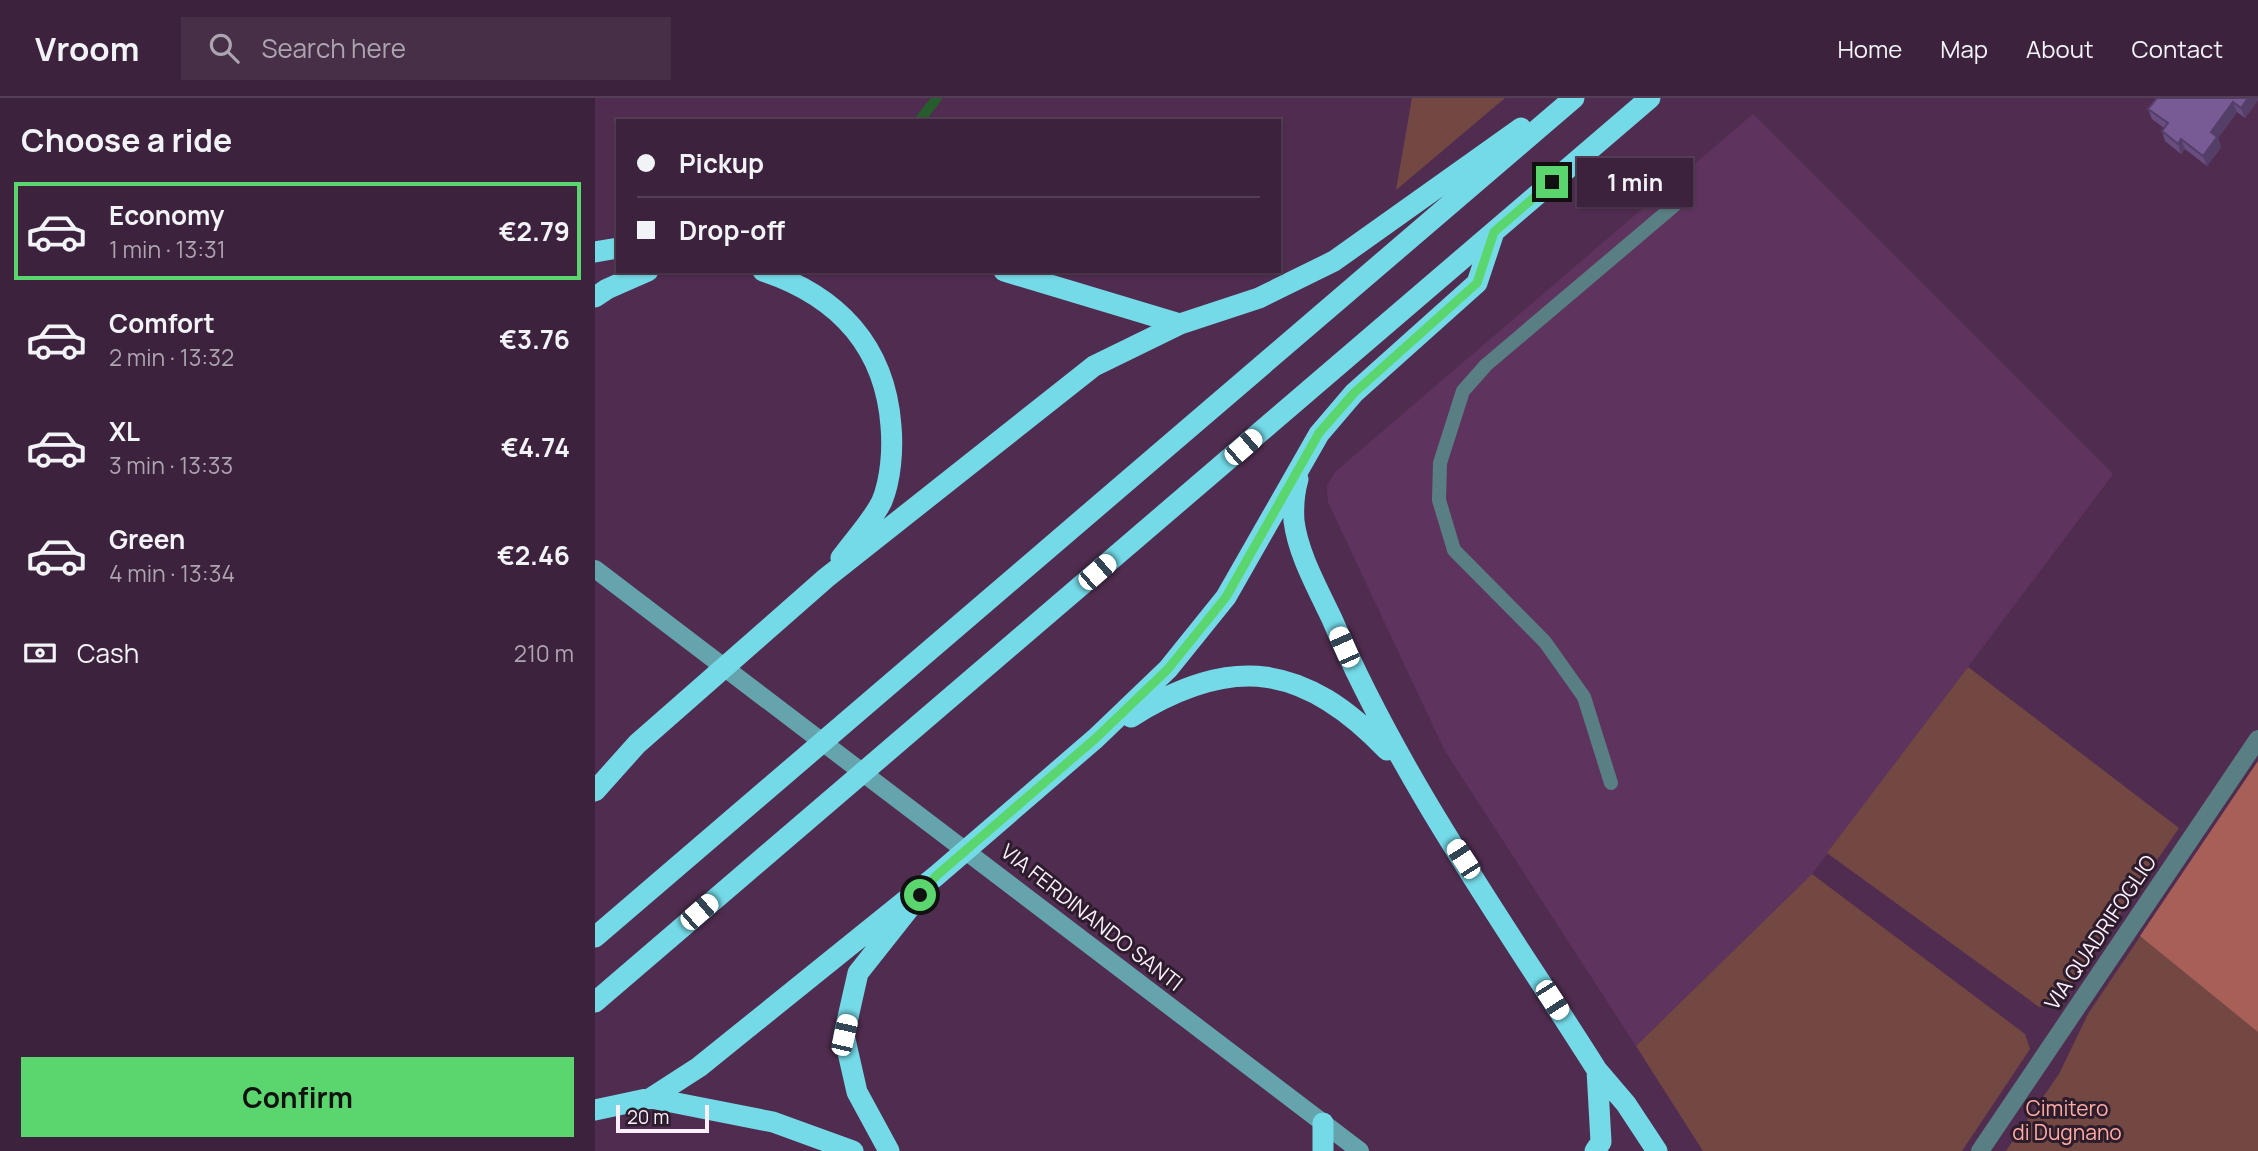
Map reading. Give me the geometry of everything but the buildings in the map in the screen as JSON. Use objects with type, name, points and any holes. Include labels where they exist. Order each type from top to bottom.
[{"type":"highway","points":[[595,791],[637,744],[826,578],[1094,366],[1180,324],[1259,298],[1334,261],[1563,98]]},
{"type":"highway","points":[[595,937],[1574,98]]},
{"type":"highway","points":[[595,1002],[1650,98]]},
{"type":"highway","points":[[595,1110],[651,1098],[699,1067],[936,876],[1096,738],[1168,669],[1226,597],[1304,457],[1327,424],[1354,393],[1477,283],[1494,232]]},
{"type":"highway","points":[[595,252],[616,248]]},
{"type":"highway","points":[[595,297],[643,273]]},
{"type":"highway","points":[[769,273],[797,282],[835,309],[869,348],[888,394],[893,448],[882,501],[826,578]]},
{"type":"highway","points":[[1011,273],[1180,324]]},
{"type":"highway","points":[[1304,457],[1293,495],[1294,523],[1302,551],[1344,647],[1403,765],[1597,1070],[1626,1104],[1657,1151]]},
{"type":"highway","points":[[1096,738],[1177,691],[1222,677],[1250,675],[1306,687],[1328,698],[1357,718],[1403,765]]},
{"type":"highway","points":[[595,772],[637,744]]},
{"type":"highway","points":[[889,1151],[857,1092],[844,1035],[858,974],[936,876]]},
{"type":"highway","points":[[1595,1151],[1601,1142],[1597,1070]]},
{"type":"highway","points":[[651,1098],[773,1122],[853,1151]]},
{"type":"highway","points":[[1322,1123],[1323,1151]]},
{"type":"main road","name":"VIA FERDINANDO SANTI","points":[[595,569],[705,650],[1360,1151]]},
{"type":"street","name":"VIA QUADRIFOGLIO","points":[[1980,1151],[2258,739]]},
{"type":"lane","points":[[1611,783],[1584,697],[1545,642],[1454,550],[1439,500],[1440,463],[1463,391],[1486,365],[1676,204]]},
{"type":"shaded area","points":[[1753,114],[2113,474],[1812,874],[1636,1046],[1445,751],[1328,502],[1327,486],[1335,472]]},
{"type":"shaded area","points":[[2258,761],[2258,1032],[2140,936]]},
{"type":"green space","points":[[1412,98],[1505,98],[1396,190]]},
{"type":"green space","points":[[1968,667],[2179,828],[2058,1004],[2039,1007],[1827,853]]},
{"type":"green space","name":"Cimitero di Dugnano","points":[[2258,761],[2258,1151],[2006,1151],[2059,1074],[2088,1014]]},
{"type":"green space","points":[[1812,874],[2025,1034],[2030,1049],[1962,1151],[1703,1151],[1636,1046]]},
{"type":"waterway","points":[[921,119],[937,98]]},
{"type":"route","points":[[920,895],[936,876],[1096,738],[1168,669],[1226,597],[1319,433],[1354,393],[1477,283],[1494,232],[1552,182]]}]
